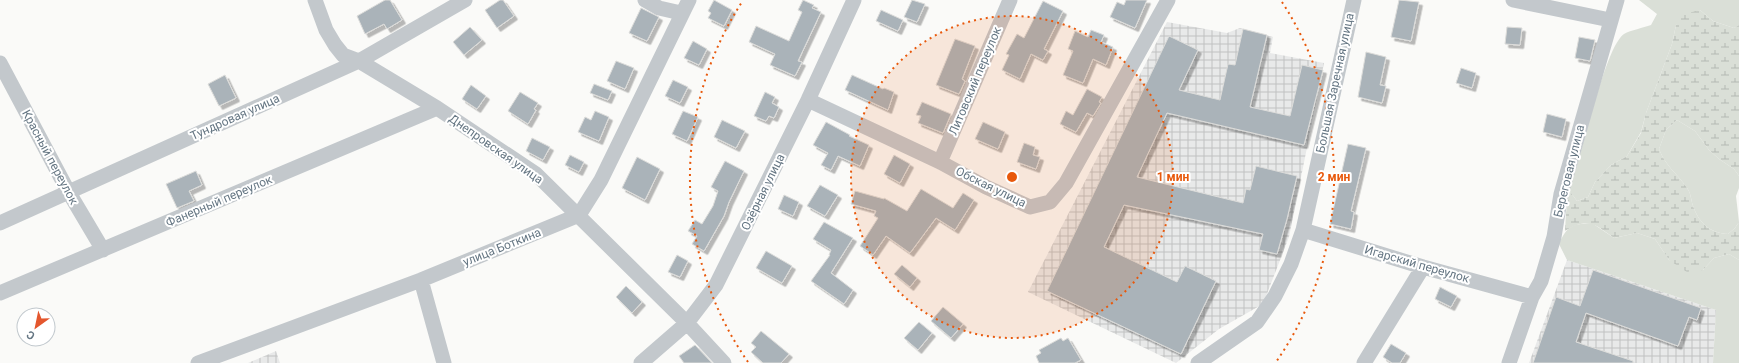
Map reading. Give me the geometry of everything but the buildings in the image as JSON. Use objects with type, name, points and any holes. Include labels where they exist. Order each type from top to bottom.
[{"type":"street","name":"Днепровская улица","points":[[314,0],[335,46],[343,55],[359,61],[437,108],[536,174],[687,323],[724,363]]},
{"type":"street","name":"Тундровая улица","points":[[0,223],[359,61],[465,0]]},
{"type":"street","points":[[579,215],[601,180],[685,7],[659,8],[644,0]]},
{"type":"street","name":"Озёрная улица","points":[[641,363],[687,323],[716,285],[808,100],[854,0]]},
{"type":"street","name":"Литовский переулок","points":[[940,162],[1010,0]]},
{"type":"street","name":"Обская улица","points":[[808,100],[940,162],[986,187],[1030,207],[1050,202],[1066,183],[1168,0]]},
{"type":"street","name":"Большая Заречная улица","points":[[1198,363],[1256,322],[1275,296],[1291,264],[1303,230],[1354,0]]},
{"type":"street","points":[[1513,0],[1610,20]]},
{"type":"street","name":"Береговая улица","points":[[1509,363],[1532,297],[1541,282],[1554,237],[1561,194],[1617,0]]},
{"type":"street","name":"Красный переулок","points":[[0,63],[68,192],[103,250]]},
{"type":"street","name":"Фанерный переулок","points":[[0,293],[437,108]]},
{"type":"street","name":"улица Боткина","points":[[198,363],[421,280],[579,215]]},
{"type":"street","name":"Игарский переулок","points":[[1303,230],[1423,267],[1532,297]]},
{"type":"street","points":[[1364,363],[1423,267]]},
{"type":"street","points":[[421,280],[444,363]]},
{"type":"shaded area","points":[[1167,22],[1227,33],[1240,28],[1273,37],[1270,53],[1324,63],[1289,237],[1263,304],[1219,329],[1176,363],[1028,292]]},
{"type":"shaded area","points":[[1567,260],[1716,310],[1713,363],[1529,363]]},
{"type":"shaded area","points":[[276,351],[280,363],[248,363]]},
{"type":"green space","points":[[1639,0],[1739,0],[1739,25],[1734,28],[1713,21],[1700,10],[1676,25],[1672,44],[1646,113],[1641,132],[1627,156],[1611,165],[1595,182],[1588,197],[1577,201],[1569,190],[1609,60],[1616,44],[1624,34],[1651,25],[1657,14]]},
{"type":"green space","points":[[1700,10],[1713,21],[1734,28],[1739,25],[1739,176],[1734,169],[1709,150],[1695,131],[1677,120],[1666,130],[1659,149],[1665,161],[1688,190],[1695,212],[1706,226],[1716,232],[1728,234],[1739,222],[1739,260],[1729,254],[1714,258],[1703,270],[1687,272],[1669,260],[1655,239],[1637,233],[1614,238],[1596,226],[1586,223],[1580,224],[1565,231],[1569,190],[1577,201],[1588,197],[1595,182],[1611,165],[1627,156],[1641,133],[1646,113],[1672,44],[1676,25],[1684,14]]},
{"type":"green space","points":[[1677,120],[1695,131],[1709,150],[1734,169],[1739,176],[1739,188],[1736,196],[1739,222],[1728,234],[1716,232],[1702,222],[1695,212],[1688,190],[1665,161],[1659,149],[1666,130]]},
{"type":"green space","points":[[1592,223],[1614,238],[1637,233],[1655,239],[1669,260],[1703,270],[1714,258],[1729,254],[1739,260],[1739,363],[1713,363],[1716,310],[1567,260],[1559,244],[1565,233],[1575,225]]}]
